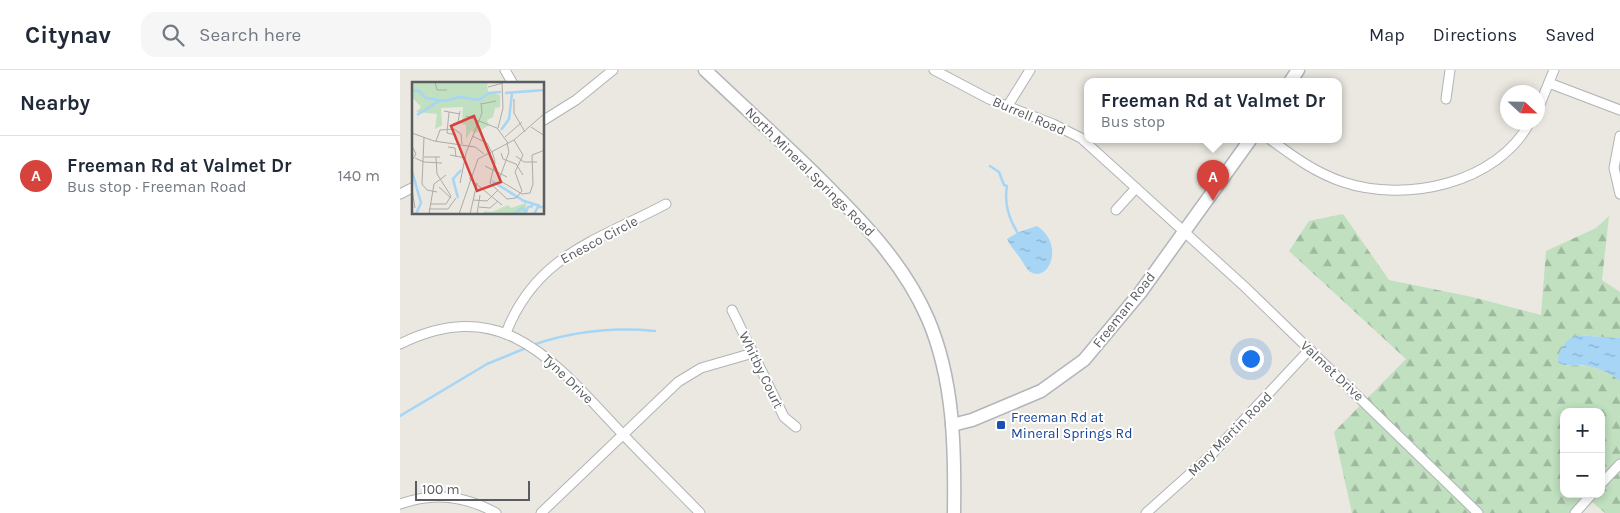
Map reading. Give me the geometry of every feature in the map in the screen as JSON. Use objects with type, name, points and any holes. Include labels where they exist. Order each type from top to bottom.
[{"type":"street","points":[[504,70],[513,82]]},
{"type":"street","points":[[545,119],[590,90],[613,70]]},
{"type":"street","name":"North Mineral Springs Road","points":[[705,70],[848,206],[898,266],[913,289],[935,341],[947,384],[952,425],[954,513]]},
{"type":"street","name":"Burrell Road","points":[[934,70],[966,88],[1007,107],[1053,124],[1084,141]]},
{"type":"street","points":[[1007,107],[1030,70]]},
{"type":"street","points":[[1446,99],[1450,70]]},
{"type":"street","points":[[1545,92],[1554,70]]},
{"type":"street","points":[[1549,83],[1620,110]]},
{"type":"street","points":[[1275,143],[1304,164],[1330,177],[1369,189],[1392,191],[1422,189],[1462,178],[1488,166],[1511,147],[1524,130]]},
{"type":"street","points":[[1620,136],[1614,168],[1620,194]]},
{"type":"street","name":"Burrell Road","points":[[1086,143],[1184,232]]},
{"type":"street","name":"Freeman Road","points":[[952,425],[972,420],[1041,391],[1071,370],[1120,319],[1248,143]]},
{"type":"street","points":[[400,194],[412,188]]},
{"type":"street","points":[[1116,210],[1136,188]]},
{"type":"street","name":"Enesco Circle","points":[[506,333],[527,293],[556,262],[580,247],[666,204]]},
{"type":"street","name":"Valmet Drive","points":[[1184,232],[1478,513]]},
{"type":"street","name":"Whitby Court","points":[[732,310],[784,417],[796,427]]},
{"type":"street","name":"Tyne Drive","points":[[400,344],[431,330],[452,326],[476,327],[506,333],[531,346],[555,363],[700,513]]},
{"type":"street","name":"Mary Martin Road","points":[[1146,513],[1212,454],[1309,350]]},
{"type":"street","points":[[540,513],[665,393],[689,374],[714,364],[753,353]]},
{"type":"street","points":[[1605,480],[1620,464]]},
{"type":"street","points":[[400,504],[431,496],[444,496],[478,504],[496,513]]},
{"type":"street","points":[[1575,513],[1588,498]]},
{"type":"green space","points":[[1343,214],[1389,280],[1472,297],[1541,315],[1546,251],[1596,228],[1609,216],[1602,280],[1620,292],[1620,338],[1575,335],[1566,366],[1580,365],[1595,368],[1609,373],[1620,381],[1620,513],[1605,513],[1591,501],[1579,513],[1352,513],[1334,432],[1406,359],[1289,251],[1309,221]]},
{"type":"water","points":[[1037,226],[1046,234],[1051,243],[1052,252],[1048,268],[1042,273],[1036,274],[1028,270],[1007,239],[1019,232]]},
{"type":"water","points":[[1575,335],[1620,338],[1620,381],[1612,375],[1597,369],[1582,365],[1564,365],[1558,362],[1563,346]]},
{"type":"waterway","points":[[990,166],[999,172],[1004,185],[1007,186],[1006,199],[1008,211],[1019,235]]},
{"type":"waterway","points":[[533,345],[563,336],[593,331],[655,331]]},
{"type":"waterway","points":[[400,416],[487,364],[526,348]]},
{"type":"place","name":"Freeman Rd at Valmet Dr","points":[[1213,201]]},
{"type":"place","name":"Freeman Rd at Mineral Springs Rd","points":[[1001,425]]}]
